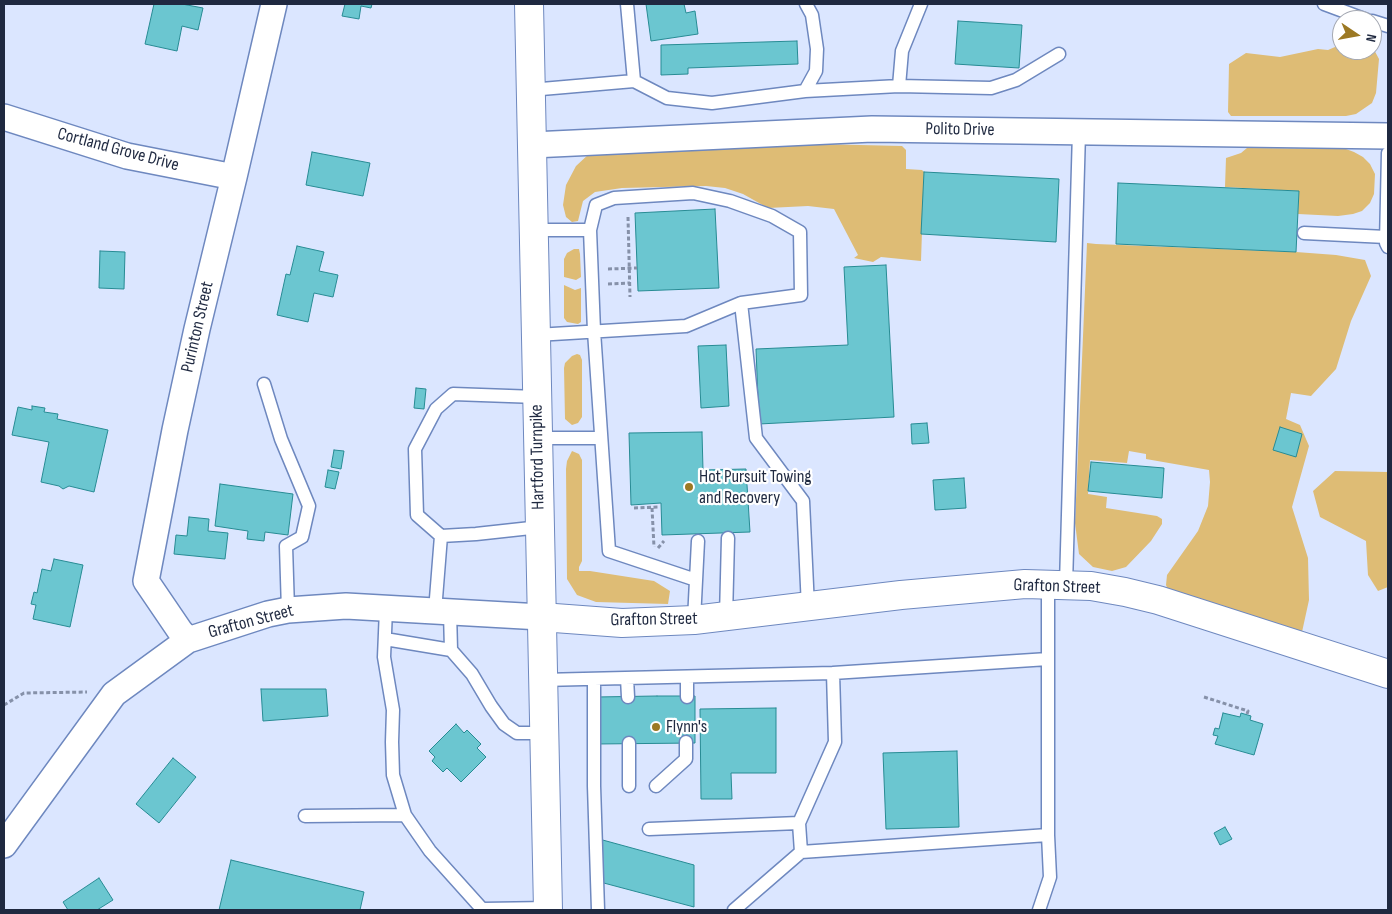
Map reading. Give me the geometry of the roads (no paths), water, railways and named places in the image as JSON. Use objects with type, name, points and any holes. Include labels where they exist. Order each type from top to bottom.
[{"type":"main road","name":"Hartford Turnpike","points":[[528,4],[548,909]]},
{"type":"main road","name":"Grafton Street","points":[[541,617],[622,622],[694,620],[918,594],[1025,584],[1057,584],[1100,587],[1158,600],[1388,674]]},
{"type":"street","name":"Purinton Street","points":[[188,640],[146,581],[177,420],[205,293],[274,4]]},
{"type":"street","name":"Cortland Grove Drive","points":[[4,117],[127,156],[234,177]]},
{"type":"street","name":"Polito Drive","points":[[532,145],[872,129],[1388,136]]},
{"type":"street","name":"Grafton Street","points":[[4,845],[114,694],[188,640],[268,614],[288,610],[346,606],[541,617]]},
{"type":"lane","points":[[627,4],[634,82]]},
{"type":"lane","points":[[804,91],[816,71],[817,49],[812,15],[806,4]]},
{"type":"lane","points":[[900,86],[902,51],[921,4]]},
{"type":"lane","points":[[1324,4],[1340,10]]},
{"type":"lane","points":[[530,90],[634,82],[667,98],[712,103],[804,91],[900,86],[991,88],[1016,80],[1059,54]]},
{"type":"lane","points":[[1039,910],[1050,877],[1048,836],[1048,659],[1057,584],[1079,132]]},
{"type":"lane","points":[[1304,233],[1387,242],[1388,154]]},
{"type":"lane","points":[[536,335],[594,331],[686,326],[741,303],[801,295],[800,232],[772,216],[730,201],[693,193],[614,198],[596,205],[590,230],[594,331],[609,551],[696,580]]},
{"type":"lane","points":[[534,230],[590,230]]},
{"type":"lane","points":[[741,303],[756,438],[804,501],[808,607]]},
{"type":"lane","points":[[264,384],[281,438],[309,506],[302,537],[286,546],[288,610]]},
{"type":"lane","points":[[537,397],[453,394],[436,409],[415,449],[417,515],[441,536],[540,527]]},
{"type":"lane","points":[[538,438],[602,438]]},
{"type":"lane","points":[[441,536],[442,612],[451,650],[472,674],[504,724],[517,733],[544,733]]},
{"type":"lane","points":[[726,617],[728,538]]},
{"type":"lane","points":[[694,620],[698,541]]},
{"type":"lane","points":[[386,609],[384,657],[393,710],[393,775],[405,815],[430,852],[483,910],[548,909]]},
{"type":"lane","points":[[385,639],[451,650]]},
{"type":"lane","points":[[542,680],[833,673],[1048,659]]},
{"type":"lane","points":[[801,852],[799,823],[835,742],[833,673]]},
{"type":"lane","points":[[687,677],[687,697]]},
{"type":"lane","points":[[628,678],[628,697]]},
{"type":"lane","points":[[594,679],[594,786],[598,910]]},
{"type":"lane","points":[[656,786],[686,759],[686,742]]},
{"type":"lane","points":[[629,743],[629,786]]},
{"type":"lane","points":[[305,816],[405,815]]},
{"type":"lane","points":[[649,829],[799,823]]},
{"type":"lane","points":[[734,910],[801,852],[1048,836]]},
{"type":"place","name":"Hot Pursuit Towing and Recovery","points":[[689,487]]},
{"type":"place","name":"Flynn's","points":[[656,727]]}]
